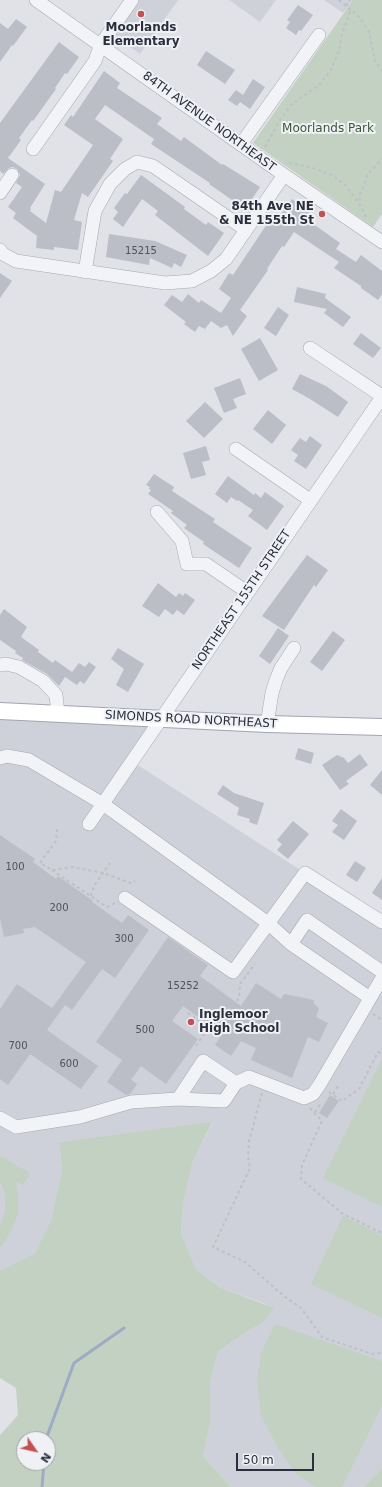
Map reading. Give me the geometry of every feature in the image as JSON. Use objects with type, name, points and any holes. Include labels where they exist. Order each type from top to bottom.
[{"type":"main road","name":"SIMONDS ROAD NORTHEAST","points":[[0,711],[267,724],[382,727]]},
{"type":"street","name":"84TH AVENUE NORTHEAST","points":[[36,0],[243,140],[284,175],[381,240]]},
{"type":"street","points":[[33,149],[95,60],[101,44],[132,0]]},
{"type":"street","points":[[243,140],[319,35]]},
{"type":"street","points":[[86,272],[95,211],[110,184],[125,169],[137,162],[153,166],[246,230]]},
{"type":"street","points":[[0,193],[12,175]]},
{"type":"street","points":[[0,250],[3,254],[16,262],[165,284],[192,281],[212,271],[226,259],[284,175]]},
{"type":"street","points":[[310,348],[382,397]]},
{"type":"street","name":"NORTHEAST 155TH STREET","points":[[89,824],[382,397]]},
{"type":"street","points":[[236,449],[310,500]]},
{"type":"street","points":[[157,512],[182,540],[187,564],[206,564],[247,592]]},
{"type":"street","points":[[267,724],[270,700],[276,680],[281,668],[294,648]]},
{"type":"street","points":[[0,665],[6,664],[19,667],[42,681],[56,695],[58,714]]},
{"type":"street","points":[[0,758],[7,756],[29,760],[103,804],[268,923],[291,944],[370,998]]},
{"type":"street","points":[[125,898],[233,972],[305,873],[382,922]]},
{"type":"street","points":[[291,944],[307,920],[382,972]]},
{"type":"street","points":[[0,1118],[16,1128],[80,1117],[131,1102],[178,1099],[224,1101],[236,1083],[249,1077],[304,1098],[313,1094],[382,978]]},
{"type":"street","points":[[178,1099],[203,1061],[236,1083]]},
{"type":"path","points":[[339,0],[351,10],[369,32],[375,60],[382,71]]},
{"type":"path","points":[[346,6],[350,0]]},
{"type":"path","points":[[265,147],[280,120],[292,104],[319,85],[331,70],[339,51],[342,34],[351,10]]},
{"type":"path","points":[[243,140],[256,140],[271,151]]},
{"type":"path","points":[[359,203],[360,194],[365,180],[372,169],[382,159]]},
{"type":"path","points":[[286,161],[290,164],[317,169],[332,175],[345,185],[359,203],[366,217]]},
{"type":"path","points":[[57,829],[56,841],[40,863],[107,907],[125,898]]},
{"type":"path","points":[[91,896],[94,886],[110,863]]},
{"type":"path","points":[[52,870],[72,867],[103,873],[131,883],[135,881]]},
{"type":"path","points":[[196,1046],[208,1028],[220,1024],[239,998],[240,984],[255,964]]},
{"type":"path","points":[[370,1012],[382,1020]]},
{"type":"path","points":[[188,1013],[208,1028]]},
{"type":"path","points":[[328,1092],[342,1101],[359,1089],[378,1052],[380,1053],[382,1049]]},
{"type":"path","points":[[333,1094],[338,1086]]},
{"type":"path","points":[[263,1090],[249,1140],[248,1156],[250,1168],[213,1247],[245,1262],[285,1297],[301,1308],[322,1337],[372,1354],[382,1354]]},
{"type":"path","points":[[315,1112],[321,1102]]},
{"type":"path","points":[[308,1106],[315,1112],[322,1122],[302,1165],[301,1179],[343,1214],[382,1233]]},
{"type":"shaded area","name":"Moorlands Elementary","points":[[124,0],[178,0],[140,54],[104,28]]},
{"type":"shaded area","points":[[229,0],[276,0],[260,22]]},
{"type":"shaded area","points":[[324,0],[353,0],[343,13]]},
{"type":"shaded area","name":"Inglemoor High School","points":[[0,711],[160,719],[133,762],[382,922],[382,1468],[364,1487],[231,1487],[203,1456],[210,1423],[210,1383],[218,1352],[243,1334],[264,1322],[266,1304],[219,1287],[196,1269],[181,1233],[183,1204],[193,1161],[212,1123],[59,1142],[62,1170],[51,1220],[34,1254],[0,1271]]},
{"type":"green space","name":"Moorlands Park","points":[[353,0],[382,0],[382,214],[373,227],[253,143]]},
{"type":"green space","points":[[382,1059],[382,1207],[323,1178]]},
{"type":"green space","points":[[212,1122],[193,1161],[183,1204],[181,1233],[196,1269],[219,1287],[274,1308],[264,1322],[243,1334],[218,1352],[210,1383],[210,1423],[203,1456],[231,1487],[0,1487],[0,1435],[18,1415],[16,1388],[0,1378],[0,1271],[34,1254],[51,1220],[62,1170],[59,1142]]},
{"type":"green space","points":[[0,1156],[30,1173],[23,1185],[15,1181],[18,1192],[18,1214],[10,1234],[0,1248],[0,1225],[5,1212],[5,1194],[0,1181]]},
{"type":"green space","points":[[343,1216],[382,1235],[382,1318],[311,1284]]},
{"type":"green space","points":[[275,1324],[382,1361],[382,1406],[342,1487],[316,1487],[296,1474],[278,1448],[261,1416],[257,1380],[261,1353]]},
{"type":"green space","points":[[382,1468],[382,1487],[364,1487]]},
{"type":"building","points":[[298,5],[313,15],[301,31],[299,30],[296,35],[286,28],[290,22],[287,20]]},
{"type":"building","points":[[16,19],[27,27],[0,62],[0,23],[8,29]]},
{"type":"building","points":[[59,42],[79,57],[67,74],[65,73],[55,88],[56,89],[19,138],[21,140],[8,158],[45,184],[30,208],[30,211],[46,223],[55,190],[61,192],[93,145],[64,125],[71,115],[73,117],[104,71],[120,83],[117,88],[162,118],[157,124],[181,141],[184,137],[222,165],[223,164],[260,187],[245,209],[209,184],[210,183],[151,144],[154,139],[105,105],[95,119],[123,139],[110,159],[113,161],[88,197],[82,193],[74,220],[82,222],[78,250],[54,247],[54,250],[36,248],[37,236],[13,218],[16,213],[8,207],[22,187],[16,183],[20,175],[17,169],[13,167],[9,168],[3,174],[0,171],[0,123]]},
{"type":"building","points":[[206,51],[235,70],[225,84],[197,65]]},
{"type":"building","points":[[253,79],[265,87],[250,109],[240,102],[237,106],[228,100],[236,90],[243,95]]},
{"type":"building","points":[[141,175],[185,207],[184,209],[206,225],[208,222],[224,233],[208,256],[155,215],[158,211],[142,199],[123,227],[113,219],[118,212],[114,208]]},
{"type":"building","points":[[292,199],[310,211],[305,218],[340,243],[336,249],[356,262],[361,255],[382,271],[382,294],[378,300],[361,288],[361,286],[334,268],[339,262],[294,232],[284,247],[282,246],[267,269],[268,270],[240,310],[247,316],[233,336],[227,325],[221,328],[211,321],[205,329],[199,326],[195,332],[184,324],[186,322],[164,305],[172,295],[182,302],[188,294],[199,303],[201,300],[221,313],[231,298],[219,289],[229,273],[233,275],[273,215],[278,218]]},
{"type":"building","points":[[109,234],[155,241],[187,255],[181,267],[174,263],[172,268],[150,258],[149,265],[106,257]]},
{"type":"building","points":[[0,273],[12,281],[0,298]]},
{"type":"building","points":[[297,287],[326,294],[325,298],[351,317],[343,327],[324,313],[327,309],[294,302]]},
{"type":"building","points":[[278,307],[289,315],[276,336],[264,328]]},
{"type":"building","points":[[361,333],[381,348],[373,358],[353,344]]},
{"type":"building","points":[[260,338],[278,370],[259,381],[241,349]]},
{"type":"building","points":[[300,374],[326,386],[348,402],[338,417],[292,389]]},
{"type":"building","points":[[240,378],[246,394],[233,399],[237,408],[224,413],[214,388]]},
{"type":"building","points":[[205,402],[223,419],[204,438],[186,421]]},
{"type":"building","points":[[268,410],[286,425],[272,444],[253,429]]},
{"type":"building","points":[[310,436],[322,445],[306,469],[294,461],[298,455],[291,450],[300,438],[306,442]]},
{"type":"building","points":[[206,446],[210,460],[202,462],[206,475],[191,479],[183,453]]},
{"type":"building","points":[[154,474],[174,487],[172,491],[215,519],[213,522],[252,548],[239,568],[203,544],[204,542],[184,528],[187,525],[171,513],[173,511],[148,494],[151,490],[149,489],[150,487],[146,485]]},
{"type":"building","points":[[228,476],[254,495],[255,493],[261,498],[265,492],[284,506],[267,530],[248,516],[253,510],[231,497],[227,503],[215,494]]},
{"type":"building","points":[[307,555],[328,570],[316,587],[314,585],[284,630],[262,616]]},
{"type":"building","points":[[158,583],[176,597],[179,593],[183,596],[185,593],[195,600],[184,615],[177,610],[173,615],[165,609],[159,617],[142,606]]},
{"type":"building","points":[[4,609],[27,627],[21,637],[39,650],[38,652],[53,663],[55,660],[72,672],[79,663],[85,667],[89,662],[96,667],[84,684],[80,681],[77,685],[65,677],[59,686],[47,674],[22,660],[23,658],[15,653],[16,651],[0,640],[0,615]]},
{"type":"building","points":[[278,628],[289,636],[270,664],[259,656]]},
{"type":"building","points":[[333,631],[345,640],[322,671],[310,662]]},
{"type":"building","points":[[118,648],[144,664],[128,692],[116,685],[124,669],[111,659]]},
{"type":"building","points":[[298,748],[314,753],[311,764],[295,759]]},
{"type":"building","points":[[360,754],[368,765],[346,781],[349,784],[340,790],[322,765],[337,755],[344,758],[348,763]]},
{"type":"building","points":[[382,770],[382,795],[370,785]]},
{"type":"building","points":[[223,785],[234,793],[264,803],[257,825],[249,822],[250,819],[237,815],[239,808],[217,794]]},
{"type":"building","points":[[341,809],[357,821],[344,840],[332,832],[338,825],[332,821]]},
{"type":"building","points":[[293,821],[309,834],[288,859],[277,850],[282,844],[277,840]]},
{"type":"building","points":[[0,835],[35,859],[33,862],[56,879],[58,876],[122,923],[128,915],[149,930],[115,978],[102,969],[72,1010],[65,1005],[47,1030],[98,1066],[81,1089],[30,1054],[8,1085],[0,1079],[0,1009],[17,984],[52,1008],[86,962],[35,927],[23,929],[24,933],[4,937],[0,918]]},
{"type":"building","points":[[355,861],[366,868],[357,882],[346,875]]},
{"type":"building","points":[[382,878],[382,900],[372,893]]},
{"type":"building","points":[[168,937],[208,965],[200,976],[241,1006],[256,983],[281,999],[284,994],[314,1000],[313,1003],[319,1008],[316,1017],[328,1023],[319,1042],[308,1037],[292,1078],[251,1060],[256,1048],[241,1041],[231,1056],[215,1045],[222,1034],[183,1006],[172,1021],[198,1039],[166,1084],[141,1066],[131,1080],[137,1084],[130,1094],[126,1095],[107,1082],[122,1060],[96,1042]]},
{"type":"building","points":[[330,1095],[339,1101],[327,1118],[319,1113]]},
{"type":"waterway","points":[[49,1431],[74,1363],[124,1328]]},
{"type":"waterway","points":[[42,1487],[43,1471]]},
{"type":"place","name":"Moorlands Elementary","points":[[141,14]]},
{"type":"place","name":"84th Ave NE & NE 155th St","points":[[322,214]]},
{"type":"place","name":"Inglemoor High School","points":[[191,1022]]}]
